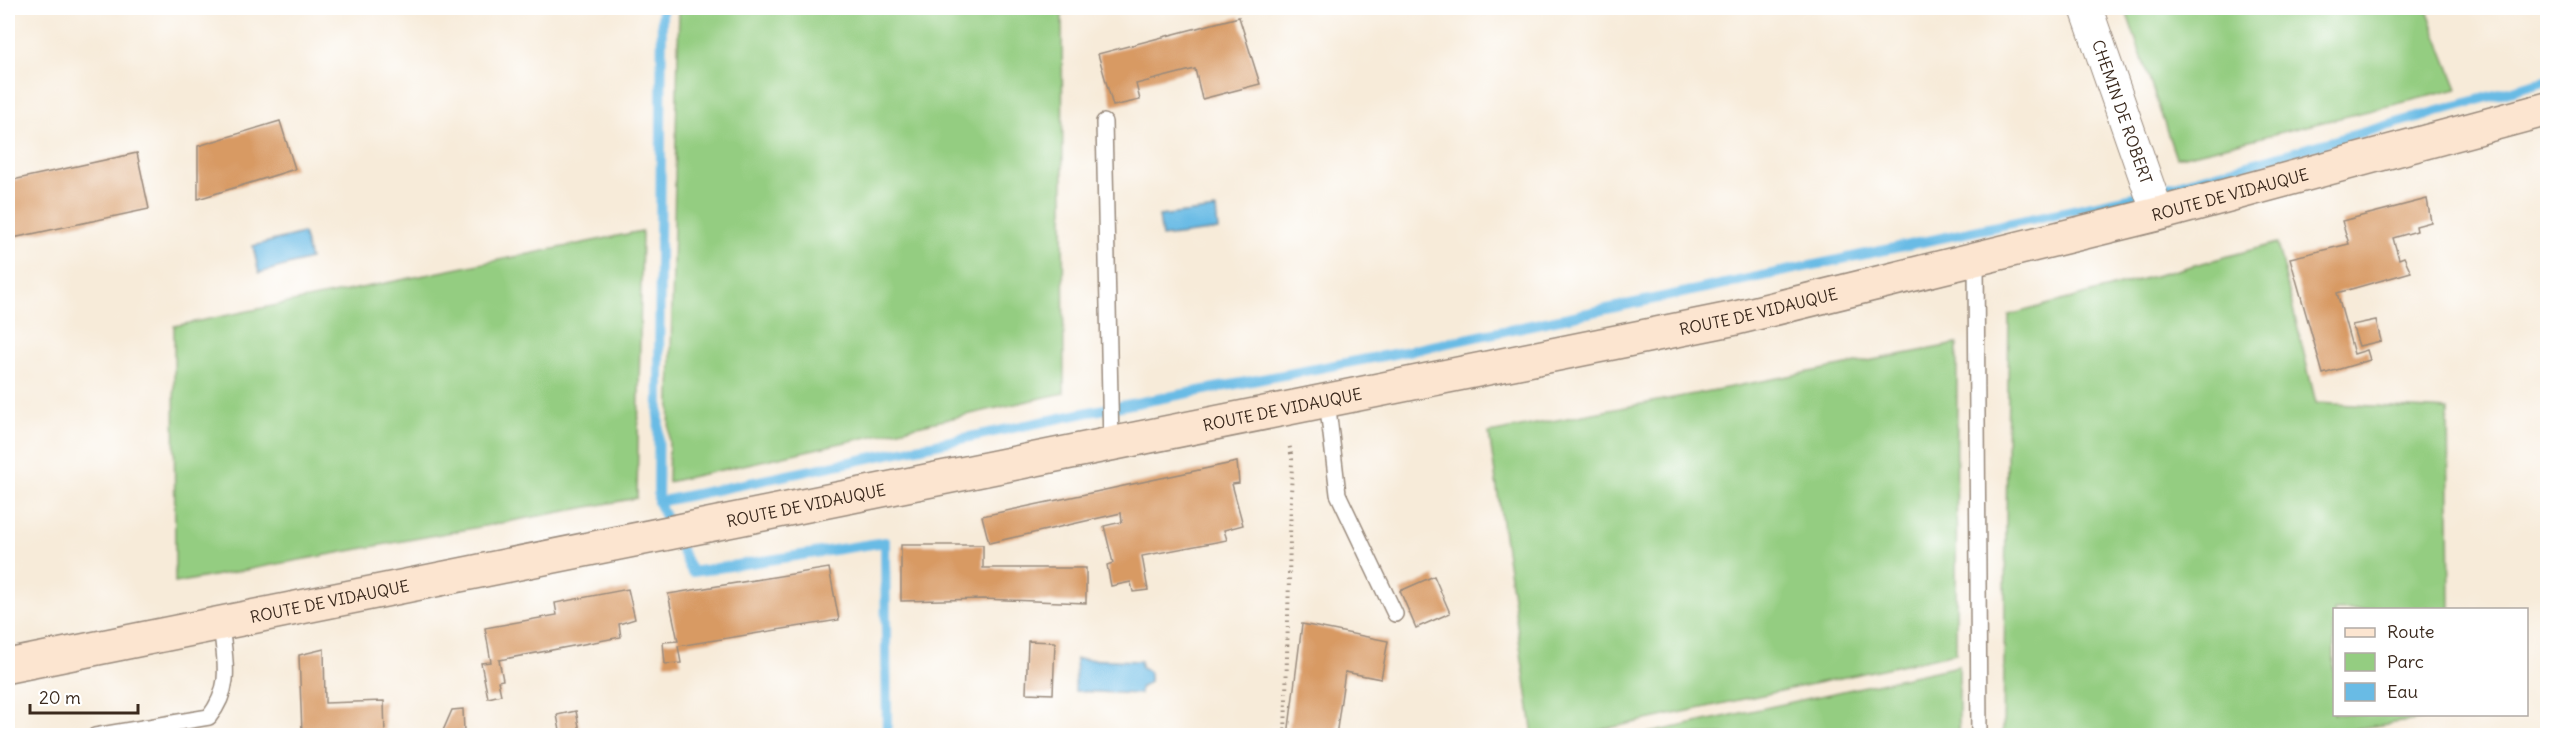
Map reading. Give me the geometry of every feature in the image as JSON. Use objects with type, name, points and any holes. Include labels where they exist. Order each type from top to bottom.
[{"type":"street","name":"CHEMIN DE ROBERT","points":[[2086,8],[2158,214]]},
{"type":"street","name":"ROUTE DE VIDAUQUE","points":[[8,666],[1736,318],[2158,214],[2547,109]]},
{"type":"lane","points":[[1104,122],[1111,444]]},
{"type":"lane","points":[[1976,259],[1979,735]]},
{"type":"lane","points":[[1328,400],[1338,494],[1395,614]]},
{"type":"lane","points":[[95,735],[209,717],[220,703],[226,682],[220,623]]},
{"type":"path","points":[[1283,409],[1292,459],[1285,735]]},
{"type":"green space","points":[[679,8],[1062,8],[1064,393],[668,482]]},
{"type":"green space","points":[[2125,8],[2426,8],[2458,89],[2176,158]]},
{"type":"green space","points":[[642,231],[637,498],[175,583],[174,326]]},
{"type":"green space","points":[[2277,243],[2316,403],[2448,410],[2450,608],[2333,608],[2333,716],[2443,716],[2312,735],[2003,735],[2009,315]]},
{"type":"green space","points":[[1957,344],[1956,653],[1577,735],[1533,735],[1489,433]]},
{"type":"green space","points":[[1958,666],[1959,735],[1640,735]]},
{"type":"water","points":[[1216,209],[1218,230],[1162,237],[1159,216]]},
{"type":"water","points":[[303,233],[310,259],[259,273],[253,246]]},
{"type":"water","points":[[1076,659],[1141,661],[1141,668],[1149,673],[1150,682],[1140,688],[1140,694],[1075,691]]},
{"type":"building","points":[[1239,17],[1260,84],[1202,99],[1195,69],[1136,84],[1140,100],[1113,106],[1098,54]]},
{"type":"building","points":[[280,121],[295,169],[198,199],[198,146]]},
{"type":"building","points":[[137,153],[149,209],[8,239],[8,181]]},
{"type":"building","points":[[2427,199],[2431,222],[2416,226],[2417,231],[2393,238],[2399,259],[2404,257],[2411,272],[2337,293],[2354,354],[2367,350],[2370,360],[2323,374],[2290,258],[2349,244],[2342,221]]},
{"type":"building","points":[[2376,320],[2381,341],[2359,346],[2352,325]]},
{"type":"building","points":[[1237,462],[1239,483],[1232,484],[1243,525],[1224,530],[1227,540],[1142,556],[1148,590],[1133,592],[1131,582],[1111,586],[1107,565],[1113,563],[1104,526],[1122,522],[1121,513],[989,543],[982,516]]},
{"type":"building","points":[[901,545],[983,545],[983,568],[1086,568],[1086,603],[983,599],[901,601]]},
{"type":"building","points":[[829,568],[839,620],[678,646],[681,663],[665,664],[663,642],[678,641],[668,594]]},
{"type":"building","points":[[1434,576],[1450,613],[1416,628],[1400,591]]},
{"type":"building","points":[[628,589],[635,619],[619,624],[621,637],[499,660],[503,680],[498,681],[501,695],[488,698],[481,663],[491,662],[485,628],[557,615],[555,603]]},
{"type":"building","points":[[1302,624],[1388,641],[1381,679],[1345,672],[1336,736],[1288,736]]},
{"type":"building","points":[[1028,641],[1055,642],[1053,694],[1026,693]]},
{"type":"building","points":[[324,649],[325,703],[384,701],[385,736],[328,736],[327,733],[302,733],[299,655]]},
{"type":"building","points":[[463,709],[464,731],[442,733],[452,710]]},
{"type":"building","points":[[576,711],[581,736],[561,736],[557,715]]},
{"type":"waterway","points":[[662,8],[658,502],[692,572],[885,542],[887,736]]},
{"type":"waterway","points":[[658,502],[1089,412],[1409,351],[2139,196],[2548,80]]}]
